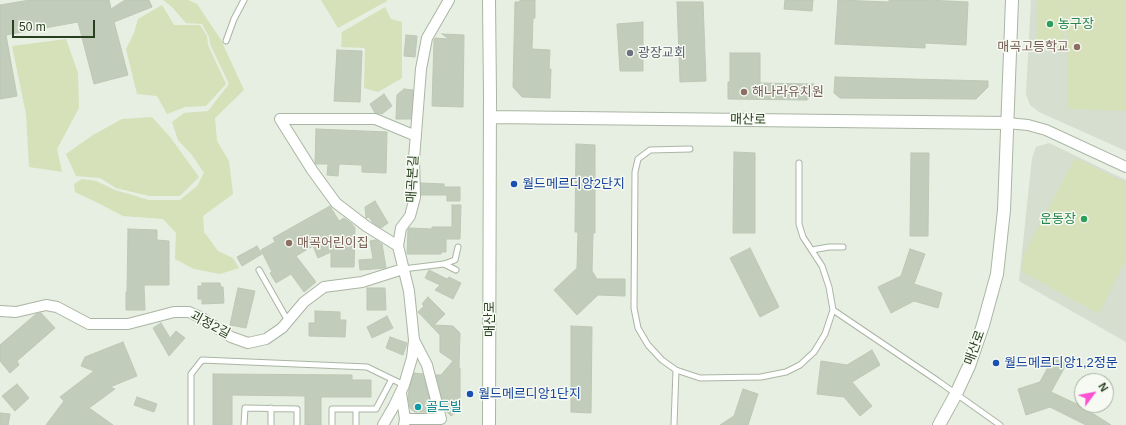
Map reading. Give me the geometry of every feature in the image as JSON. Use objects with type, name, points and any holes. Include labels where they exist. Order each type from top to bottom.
[{"type":"street","name":"매곡본길","points":[[383,425],[402,389],[412,358],[414,340],[409,291],[398,246],[401,228],[410,216],[415,197],[414,159],[421,69],[427,38],[449,0]]},
{"type":"street","name":"매산로","points":[[489,0],[489,425]]},
{"type":"street","name":"매산로","points":[[939,425],[969,366],[983,325],[996,274],[1004,210],[1006,123],[1012,0]]},
{"type":"street","name":"매산로","points":[[490,117],[1006,123]]},
{"type":"street","points":[[398,246],[366,226],[336,203],[312,170],[280,119],[375,119],[416,136]]},
{"type":"street","points":[[1006,123],[1046,130],[1126,167]]},
{"type":"street","name":"괴정2길","points":[[0,311],[16,312],[46,305],[57,307],[89,324],[128,324],[174,312],[189,312],[202,318],[231,337],[248,343],[266,339],[282,328],[304,302],[324,287],[362,282],[403,269]]},
{"type":"street","points":[[402,389],[405,422],[441,419],[427,366],[414,340]]},
{"type":"lane","points":[[226,41],[234,19],[244,0]]},
{"type":"lane","points":[[690,149],[650,150],[638,158],[635,172],[634,308],[638,328],[648,345],[662,360],[676,370],[700,378],[761,377],[786,372],[800,365],[814,352],[825,334],[833,310],[829,287],[822,266],[803,238],[799,224],[799,163]]},
{"type":"lane","points":[[812,250],[829,247],[843,248]]},
{"type":"lane","points":[[403,269],[444,264],[455,260],[458,248]]},
{"type":"lane","points":[[444,264],[456,270]]},
{"type":"lane","points":[[259,270],[288,321]]},
{"type":"lane","points":[[833,310],[1000,425]]},
{"type":"lane","points":[[191,425],[192,374],[202,360],[367,367],[392,379],[402,389]]},
{"type":"lane","points":[[674,425],[676,370]]},
{"type":"lane","points":[[332,425],[332,409],[376,409],[392,379]]},
{"type":"lane","points":[[244,425],[244,408],[297,408],[297,425]]},
{"type":"lane","points":[[270,408],[270,425]]},
{"type":"lane","points":[[356,409],[356,425]]},
{"type":"shaded area","name":"매곡고등학교","points":[[1031,0],[1126,0],[1126,151],[1039,112],[1030,105],[1026,94]]},
{"type":"shaded area","name":"운동장","points":[[1049,143],[1126,180],[1126,342],[1019,281],[1032,158],[1036,147]]},
{"type":"green space","points":[[163,0],[188,0],[197,4],[221,40],[244,90],[215,118],[217,141],[229,161],[233,194],[203,216],[204,232],[218,251],[233,258],[239,268],[220,274],[194,269],[175,259],[176,233],[163,219],[123,216],[75,192],[74,184],[82,179],[96,181],[115,190],[149,200],[180,200],[197,186],[204,173],[192,155],[178,140],[172,122],[184,113],[208,111],[229,84],[202,24],[186,23],[172,7]]},
{"type":"green space","points":[[321,0],[387,0],[387,1],[338,28]]},
{"type":"green space","name":"농구장","points":[[1038,0],[1065,0],[1063,49],[1036,48]]},
{"type":"green space","points":[[1066,0],[1126,0],[1126,111],[1068,109]]},
{"type":"green space","points":[[162,5],[174,25],[200,25],[207,36],[208,45],[226,84],[206,106],[185,107],[167,114],[157,96],[137,94],[126,49],[134,33],[138,19]]},
{"type":"green space","points":[[385,7],[391,19],[402,22],[402,78],[378,92],[364,88],[365,48],[341,47],[342,32]]},
{"type":"green space","points":[[66,39],[78,73],[79,108],[57,149],[62,172],[29,167],[26,114],[12,46]]},
{"type":"green space","points":[[152,117],[170,137],[199,177],[180,196],[149,196],[116,188],[100,178],[76,176],[66,154],[93,135],[122,119]]},
{"type":"green space","name":"운동장","points":[[1075,158],[1126,183],[1126,259],[1099,314],[1022,272],[1023,256]]},
{"type":"building","points":[[30,0],[109,0],[111,9],[125,0],[149,0],[152,7],[114,22],[128,75],[94,84],[78,22],[6,35],[17,96],[0,99],[0,5]]},
{"type":"building","points":[[520,0],[535,0],[532,49],[550,50],[550,98],[522,97],[513,87],[515,2],[520,2]]},
{"type":"building","points":[[785,0],[813,0],[812,11],[784,9]]},
{"type":"building","points":[[838,0],[889,2],[889,0],[927,0],[968,2],[966,45],[925,43],[925,48],[835,44]]},
{"type":"building","points":[[677,2],[703,2],[706,81],[680,82]]},
{"type":"building","points":[[643,22],[643,71],[620,71],[617,24]]},
{"type":"building","points":[[442,34],[464,35],[463,107],[432,106],[434,40],[435,38],[449,39]]},
{"type":"building","points":[[406,35],[417,36],[415,57],[404,56]]},
{"type":"building","points":[[337,50],[362,51],[360,102],[334,101]]},
{"type":"building","points":[[730,53],[760,53],[760,83],[814,84],[814,94],[807,100],[728,99],[728,82],[730,82]]},
{"type":"building","points":[[835,77],[988,81],[988,87],[976,99],[840,98],[834,93]]},
{"type":"building","points":[[404,89],[413,90],[411,119],[396,119],[397,95]]},
{"type":"building","points":[[384,94],[392,106],[382,114],[375,113],[370,104]]},
{"type":"building","points":[[316,129],[387,132],[386,173],[362,172],[362,165],[339,164],[338,176],[327,175],[328,164],[315,163]]},
{"type":"building","points":[[576,144],[595,145],[595,233],[593,233],[592,271],[597,279],[625,279],[625,296],[598,295],[577,315],[554,290],[577,268],[578,232],[575,232]]},
{"type":"building","points":[[734,152],[755,153],[755,233],[733,233]]},
{"type":"building","points":[[911,153],[929,153],[928,236],[910,236]]},
{"type":"building","points":[[421,183],[444,184],[444,187],[460,187],[460,201],[447,201],[447,195],[421,195]]},
{"type":"building","points":[[375,201],[388,223],[381,228],[373,223],[369,217],[366,218],[365,207]]},
{"type":"building","points":[[452,205],[461,205],[460,239],[446,239],[446,252],[441,252],[441,254],[407,254],[409,228],[432,229],[432,227],[452,227]]},
{"type":"building","points":[[330,206],[339,221],[344,218],[355,228],[354,267],[331,267],[331,252],[318,258],[313,246],[296,256],[316,282],[304,292],[291,274],[276,283],[270,273],[272,272],[261,250],[275,242],[273,238]]},
{"type":"building","points":[[128,229],[157,230],[157,240],[169,241],[169,285],[144,285],[145,310],[126,310]]},
{"type":"building","points":[[376,240],[382,244],[386,268],[360,270],[359,260],[373,259],[370,241]]},
{"type":"building","points":[[257,246],[262,254],[242,266],[237,257]]},
{"type":"building","points":[[750,248],[779,307],[760,317],[730,258]]},
{"type":"building","points":[[910,249],[925,254],[914,284],[942,293],[938,308],[914,301],[891,313],[878,287],[901,276]]},
{"type":"building","points":[[429,270],[447,279],[449,277],[461,283],[453,299],[435,290],[440,285],[425,278]]},
{"type":"building","points":[[202,283],[220,283],[221,287],[223,287],[224,303],[202,304],[202,299],[198,299],[198,286],[202,286]]},
{"type":"building","points":[[238,288],[255,291],[246,328],[230,325]]},
{"type":"building","points":[[367,288],[385,288],[386,310],[367,310]]},
{"type":"building","points":[[428,297],[445,314],[434,325],[453,326],[460,333],[460,409],[451,416],[445,410],[436,375],[441,375],[453,361],[440,352],[440,335],[418,312],[424,306],[422,304]]},
{"type":"building","points":[[315,311],[340,312],[340,320],[346,320],[345,337],[309,336],[309,323],[315,323]]},
{"type":"building","points":[[41,313],[55,328],[17,361],[19,365],[10,373],[0,361],[0,345],[36,314]]},
{"type":"building","points":[[387,316],[393,328],[372,338],[367,327]]},
{"type":"building","points":[[161,323],[170,338],[176,331],[185,338],[169,356],[153,328]]},
{"type":"building","points":[[571,326],[592,327],[591,413],[571,412]]},
{"type":"building","points":[[390,337],[407,343],[403,355],[386,348]]},
{"type":"building","points":[[123,342],[137,376],[110,387],[115,389],[89,408],[113,425],[46,425],[64,401],[60,397],[94,371],[81,366],[85,357]]},
{"type":"building","points":[[872,350],[880,365],[852,382],[872,406],[860,416],[844,397],[817,394],[821,361],[847,365]]},
{"type":"building","points":[[1054,356],[1067,363],[1051,392],[1074,403],[1074,413],[1092,413],[1111,425],[1086,425],[1050,407],[1026,415],[1018,389],[1040,382]]},
{"type":"building","points":[[414,373],[423,374],[433,412],[415,412],[410,408],[408,398],[409,389]]},
{"type":"building","points":[[213,374],[352,375],[352,380],[371,380],[371,397],[321,397],[321,425],[305,425],[305,396],[232,395],[232,425],[213,425]]},
{"type":"building","points":[[17,384],[29,398],[15,411],[2,396]]},
{"type":"building","points":[[743,389],[758,394],[748,425],[720,425],[734,416]]},
{"type":"building","points":[[137,397],[157,404],[154,412],[134,405]]},
{"type":"building","points":[[0,413],[10,414],[8,425],[0,425]]},
{"type":"place","name":"농구장","points":[[1050,24]]},
{"type":"place","name":"매곡고등학교","points":[[1077,47]]},
{"type":"place","name":"광장교회","points":[[630,53]]},
{"type":"place","name":"해나라유치원","points":[[744,92]]},
{"type":"place","name":"월드메르디앙2단지","points":[[514,184]]},
{"type":"place","name":"운동장","points":[[1084,219]]},
{"type":"place","name":"매곡어린이집","points":[[289,243]]},
{"type":"place","name":"월드메르디앙1,2정문","points":[[996,363]]},
{"type":"place","name":"월드메르디앙1단지","points":[[470,394]]},
{"type":"place","name":"골드빌","points":[[418,407]]}]
